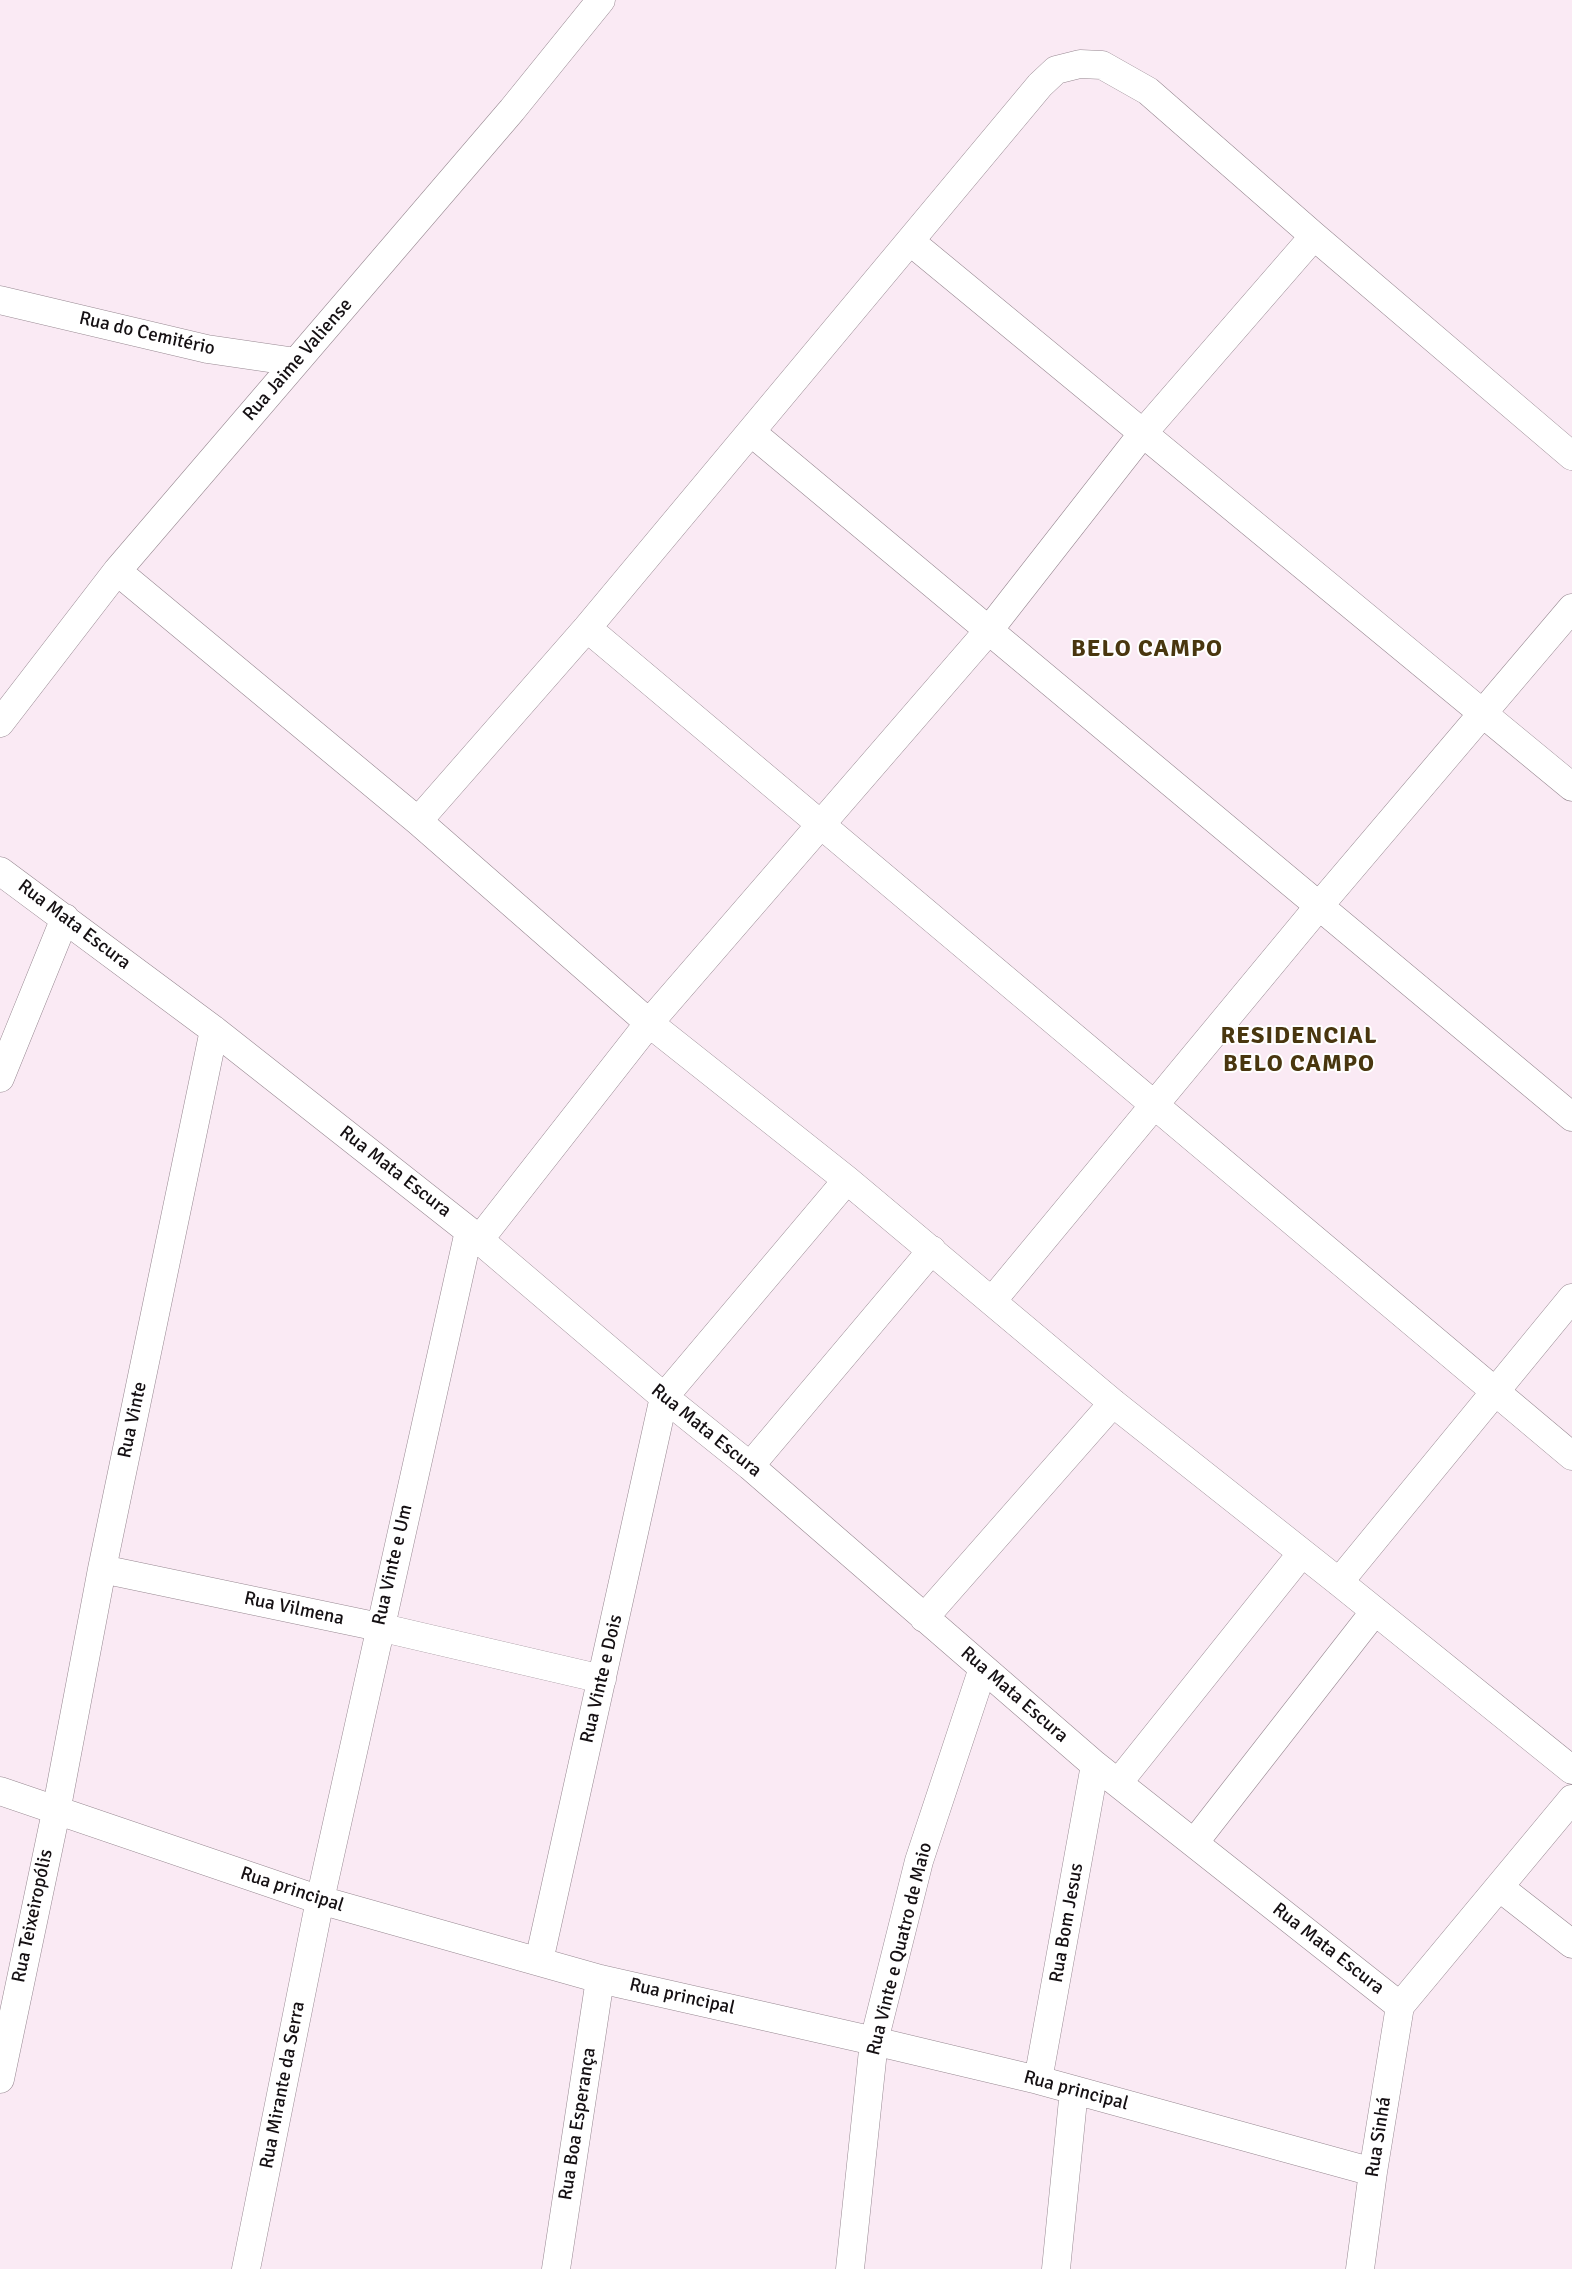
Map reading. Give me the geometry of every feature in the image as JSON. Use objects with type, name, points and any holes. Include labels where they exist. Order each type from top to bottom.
[{"type":"street","name":"Rua Jaime Valiense","points":[[0,723],[117,571],[512,110],[601,0]]},
{"type":"street","points":[[418,822],[587,628],[1040,85],[1056,70],[1080,64],[1102,65],[1148,91],[1314,236],[1572,456]]},
{"type":"street","points":[[474,1236],[649,1023],[989,630],[1143,433],[1314,236]]},
{"type":"street","points":[[910,242],[1572,787]]},
{"type":"street","name":"Rua do Cemitério","points":[[0,300],[207,349],[296,362]]},
{"type":"street","points":[[751,432],[1572,1117]]},
{"type":"street","points":[[117,571],[418,822],[649,1023],[847,1180],[1113,1403],[1572,1770]]},
{"type":"street","points":[[992,1301],[1156,1106],[1319,906],[1572,608]]},
{"type":"street","points":[[587,628],[1572,1456]]},
{"type":"street","name":"Rua Mata Escura","points":[[0,870],[214,1030],[474,1236],[664,1397],[750,1466],[1095,1765],[1400,2006]]},
{"type":"street","points":[[0,1078],[65,918]]},
{"type":"street","name":"Rua Vinte","points":[[56,1812],[102,1569],[214,1030]]},
{"type":"street","points":[[664,1397],[847,1180]]},
{"type":"street","name":"Rua Vinte e Um","points":[[320,1900],[379,1628],[474,1236]]},
{"type":"street","points":[[750,1466],[932,1250]]},
{"type":"street","points":[[1339,1582],[1572,1298]]},
{"type":"street","name":"Rua Vinte e Dois","points":[[539,1961],[664,1397]]},
{"type":"street","points":[[924,1618],[1113,1403]]},
{"type":"street","points":[[1118,1783],[1302,1553]]},
{"type":"street","name":"Rua Vilmena","points":[[102,1569],[602,1678]]},
{"type":"street","points":[[1194,1843],[1375,1611]]},
{"type":"street","name":"Rua Vinte e Quatro de Maio","points":[[850,2269],[874,2040],[919,1862],[983,1668]]},
{"type":"street","name":"Rua Bom Jesus","points":[[1038,2080],[1095,1765]]},
{"type":"street","name":"Rua principal","points":[[0,1791],[56,1812],[320,1900],[600,1979],[874,2040],[1038,2080],[1374,2172]]},
{"type":"street","points":[[1400,2006],[1572,1799]]},
{"type":"street","name":"Rua Teixeiropólis","points":[[0,2079],[2,2052],[56,1812]]},
{"type":"street","points":[[1500,1887],[1572,1944]]},
{"type":"street","name":"Rua Mirante da Serra","points":[[246,2269],[320,1900]]},
{"type":"street","name":"Rua Boa Esperança","points":[[556,2269],[600,1979]]},
{"type":"street","name":"Rua Sinhá","points":[[1360,2269],[1400,2006]]},
{"type":"street","points":[[1056,2269],[1074,2090]]},
{"type":"district","name":"BELO CAMPO","points":[[1147,650]]},
{"type":"district","name":"RESIDENCIAL BELO CAMPO","points":[[1299,1051]]}]
